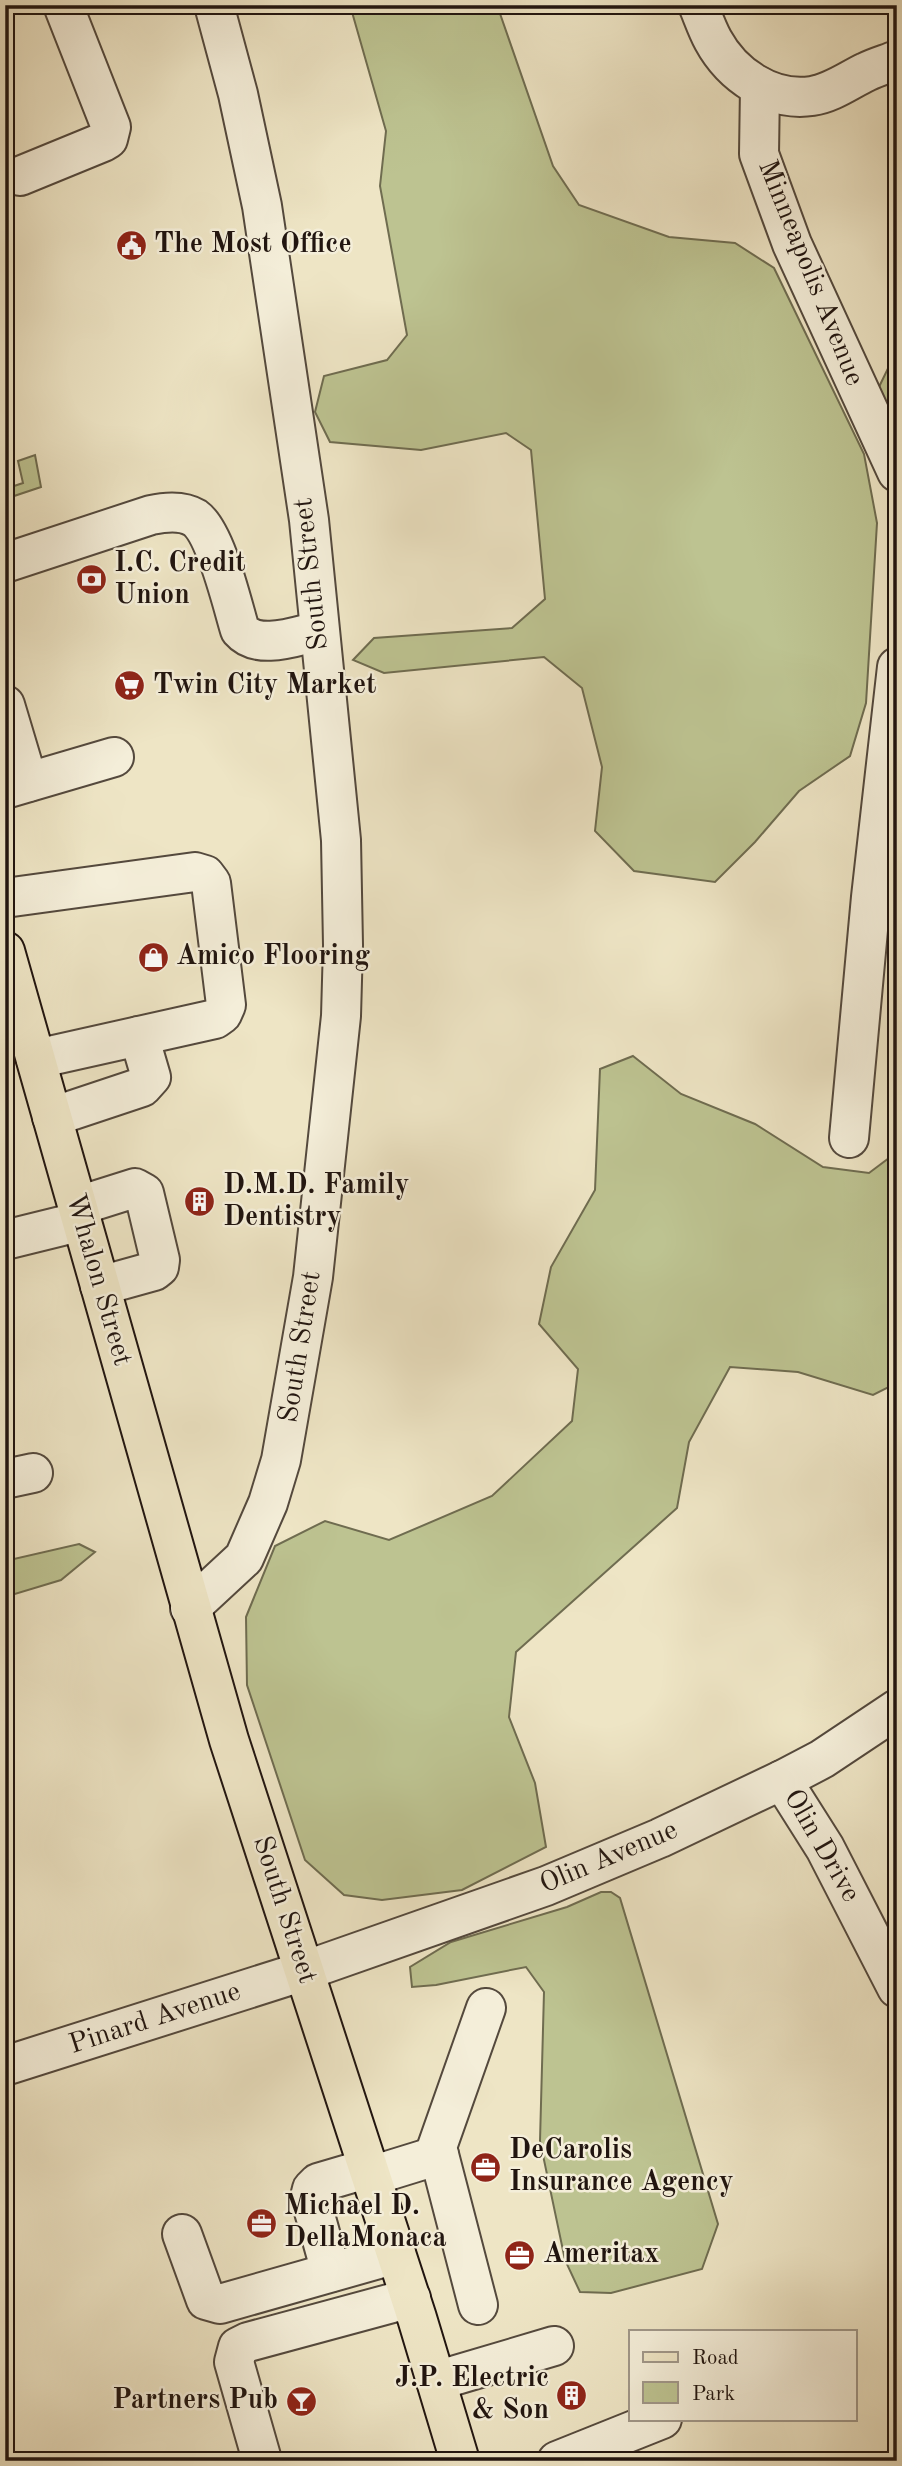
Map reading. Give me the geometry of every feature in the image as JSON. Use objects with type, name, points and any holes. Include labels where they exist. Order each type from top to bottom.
[{"type":"main road","name":"Whalon Street","points":[[5,951],[190,1608]]},
{"type":"main road","name":"South Street","points":[[190,1608],[229,1740],[397,2254],[460,2461]]},
{"type":"street","points":[[20,176],[103,142],[108,139],[110,133],[111,127],[63,5]]},
{"type":"street","name":"South Street","points":[[190,1608],[244,1558],[268,1503],[286,1436],[313,1278],[341,1016],[344,945],[341,840],[309,520],[293,428],[262,206],[241,106],[214,5]]},
{"type":"street","points":[[698,5],[713,40],[741,73],[760,87],[785,95],[812,96],[897,60]]},
{"type":"street","name":"Minneapolis Avenue","points":[[760,87],[759,154],[792,244],[897,472]]},
{"type":"street","points":[[5,563],[151,515],[172,512],[185,514],[195,519],[209,534],[240,630],[245,636],[252,640],[268,640],[319,631]]},
{"type":"street","points":[[849,1138],[871,897],[897,667]]},
{"type":"street","points":[[5,705],[17,786],[114,757]]},
{"type":"street","points":[[5,898],[195,872],[205,875],[211,883],[226,1005],[222,1014],[215,1020],[36,1059]]},
{"type":"street","points":[[52,1117],[142,1087],[148,1082],[151,1077],[139,1036]]},
{"type":"street","points":[[5,1240],[80,1214],[135,1188],[144,1193],[160,1260],[159,1267],[154,1271],[100,1286]]},
{"type":"street","name":"Olin Avenue","points":[[304,1971],[546,1886],[660,1838],[822,1759],[897,1709]]},
{"type":"street","name":"Olin Drive","points":[[782,1780],[825,1848],[897,1988]]},
{"type":"street","name":"Pinard Avenue","points":[[5,2066],[304,1971]]},
{"type":"street","points":[[478,2305],[437,2147],[486,2008]]},
{"type":"street","points":[[331,2272],[310,2197],[312,2189],[318,2183],[439,2155]]},
{"type":"street","points":[[182,2234],[206,2300],[220,2304],[397,2254]]},
{"type":"street","points":[[262,2460],[234,2362],[238,2347],[247,2342],[411,2298]]},
{"type":"street","points":[[436,2381],[554,2346]]},
{"type":"street","points":[[557,2461],[660,2420]]},
{"type":"green space","points":[[350,5],[497,5],[553,166],[579,205],[669,237],[735,243],[774,268],[864,454],[877,523],[866,703],[850,756],[799,791],[755,842],[715,882],[634,871],[595,831],[602,767],[582,688],[544,657],[384,673],[353,660],[374,638],[512,628],[545,599],[531,450],[506,433],[421,450],[330,442],[315,412],[324,376],[387,360],[407,335],[380,186],[386,131]]},
{"type":"green space","points":[[897,350],[897,433],[876,393]]},
{"type":"green space","points":[[35,455],[41,487],[5,499],[5,489],[23,483],[18,461]]},
{"type":"green space","points":[[633,1056],[681,1094],[755,1124],[823,1167],[869,1173],[897,1152],[897,1383],[873,1395],[798,1372],[730,1367],[689,1442],[677,1508],[516,1652],[509,1717],[535,1783],[546,1847],[462,1890],[382,1900],[344,1895],[305,1860],[247,1685],[246,1617],[275,1546],[325,1521],[389,1540],[492,1496],[572,1421],[578,1369],[539,1324],[551,1267],[595,1190],[600,1069]]},
{"type":"green space","points":[[79,1544],[95,1552],[61,1580],[5,1597],[5,1561]]},
{"type":"green space","points":[[601,1892],[611,1892],[620,1898],[718,2224],[702,2269],[611,2293],[580,2292],[565,2260],[540,2141],[544,1992],[526,1967],[436,1985],[412,1987],[410,1967],[451,1942],[567,1907]]},
{"type":"place","name":"The Most Office","points":[[131,245]]},
{"type":"place","name":"I.C. Credit Union","points":[[91,580]]},
{"type":"place","name":"Twin City Market","points":[[130,686]]},
{"type":"place","name":"Amico Flooring","points":[[153,957]]},
{"type":"place","name":"D.M.D. Family Dentistry","points":[[200,1202]]},
{"type":"place","name":"DeCarolis Insurance Agency","points":[[486,2167]]},
{"type":"place","name":"Michael D. DellaMonaca","points":[[261,2223]]},
{"type":"place","name":"Ameritax","points":[[520,2255]]},
{"type":"place","name":"J.P. Electric & Son","points":[[572,2395]]},
{"type":"place","name":"Partners Pub","points":[[301,2401]]}]
